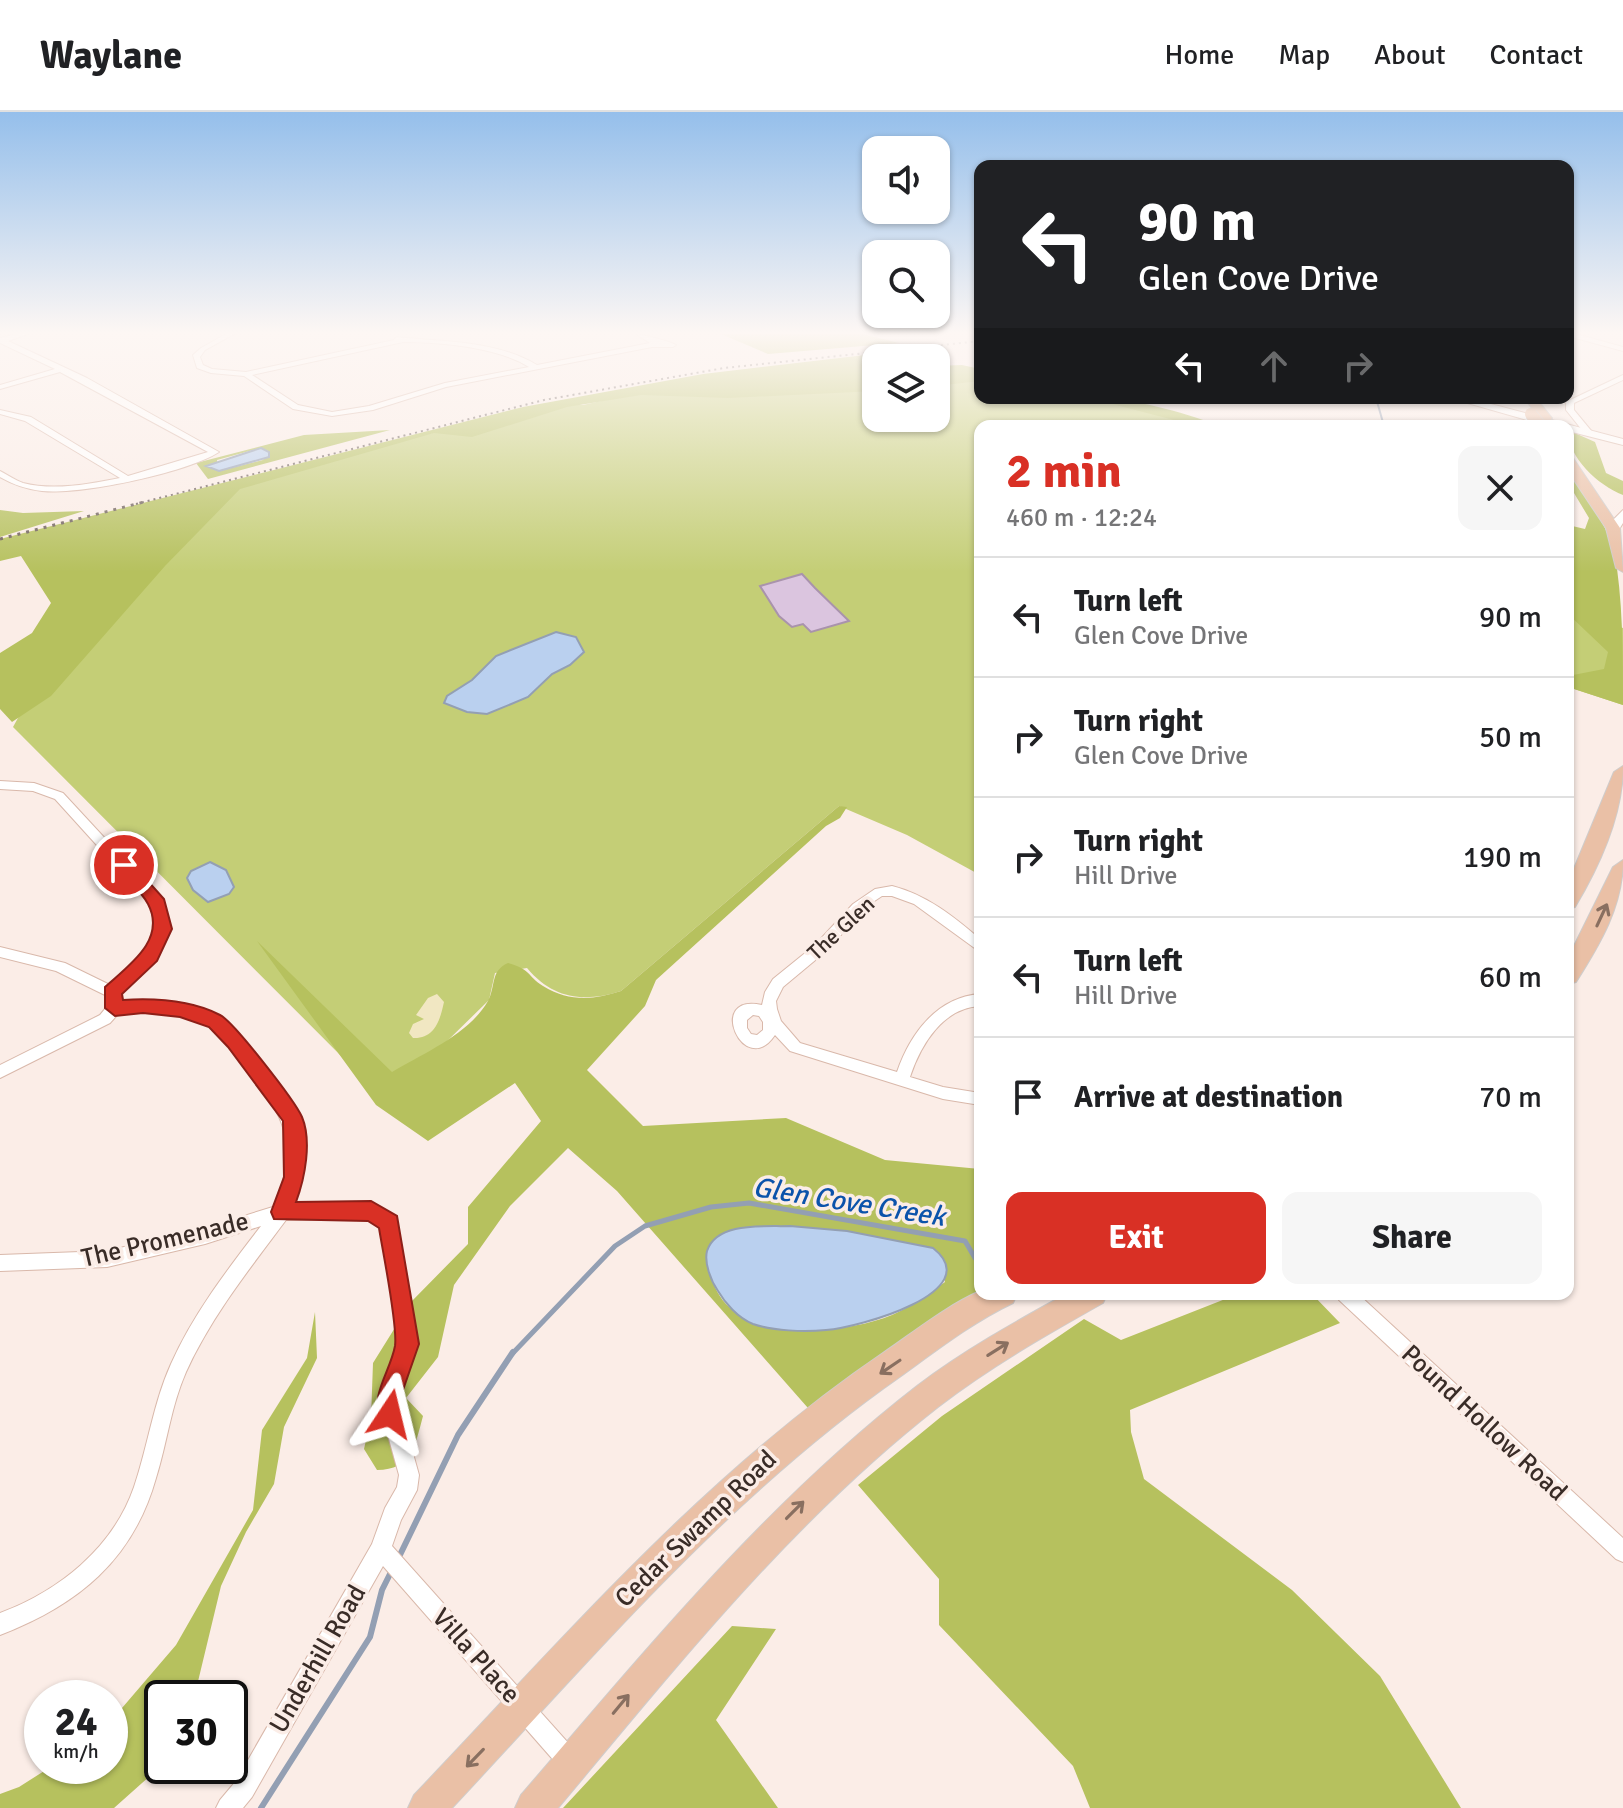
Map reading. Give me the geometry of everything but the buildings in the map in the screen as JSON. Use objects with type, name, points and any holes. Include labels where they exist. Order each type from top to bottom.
[{"type":"main road","points":[[1574,454],[1620,519],[1623,564]]},
{"type":"main road","points":[[1574,468],[1620,519]]},
{"type":"main road","points":[[1574,889],[1623,772]]},
{"type":"main road","points":[[1595,845],[1623,855]]},
{"type":"main road","points":[[1574,959],[1623,867]]},
{"type":"main road","name":"Cedar Swamp Road","points":[[427,1808],[619,1602],[762,1463],[847,1396],[990,1300]]},
{"type":"main road","points":[[534,1808],[688,1624],[836,1470],[958,1373],[1081,1300]]},
{"type":"street","points":[[11,413],[28,419],[124,477]]},
{"type":"street","points":[[0,474],[21,486],[43,491],[124,477],[215,452],[141,413]]},
{"type":"street","points":[[1512,413],[1538,420]]},
{"type":"street","points":[[1573,413],[1589,433]]},
{"type":"street","points":[[1574,429],[1623,442]]},
{"type":"street","points":[[0,785],[34,787],[59,796],[157,903],[162,917],[160,941],[113,1000],[105,1019],[0,1072]]},
{"type":"street","name":"The Glen","points":[[974,942],[922,903],[900,893],[882,892],[867,901],[827,942],[772,990],[769,1012],[795,1047],[943,1093],[974,1098]]},
{"type":"street","points":[[0,952],[60,967],[113,1000],[181,1010],[215,1021],[234,1041],[293,1119],[295,1177],[282,1212],[220,1294],[180,1365],[162,1408],[143,1489],[123,1532],[104,1558],[69,1591],[22,1617],[0,1624]]},
{"type":"street","points":[[902,1079],[907,1060],[928,1029],[953,1008],[974,998]]},
{"type":"street","name":"The Promenade","points":[[2,1267],[107,1259],[205,1236],[282,1212],[371,1211],[390,1223],[407,1344],[390,1390],[390,1414],[409,1475],[407,1490],[392,1515],[384,1552]]},
{"type":"street","name":"Pound Hollow Road","points":[[1351,1300],[1623,1552]]},
{"type":"street","name":"Villa Place","points":[[384,1552],[571,1764]]},
{"type":"street","name":"Underhill Road","points":[[228,1808],[244,1789],[384,1552]]},
{"type":"green space","points":[[499,413],[548,413],[472,437],[434,433],[240,489],[165,566],[51,696],[12,722],[0,709],[0,653],[32,633],[51,603],[21,556],[0,561],[0,539]]},
{"type":"green space","points":[[512,413],[862,413],[862,432],[950,432],[950,413],[1160,413],[1190,420],[974,420],[974,872],[907,835],[839,806],[621,991],[594,997],[570,996],[547,986],[527,968],[495,973],[489,1000],[386,1101],[13,727],[29,698],[233,483]]},
{"type":"green space","points":[[1147,413],[1179,413],[1201,420],[1174,420]]},
{"type":"green space","points":[[390,430],[208,479],[196,463],[304,435]],"holes":[[[261,448],[268,451],[263,460],[219,471],[217,460]]]},
{"type":"green space","points":[[1574,433],[1595,442],[1606,473],[1623,481],[1623,495],[1604,485],[1574,452]]},
{"type":"green space","points":[[1574,478],[1600,518],[1614,550],[1621,607],[1623,705],[1574,689],[1574,675],[1604,669],[1608,652],[1574,620],[1574,526],[1585,529],[1589,518],[1574,493]]},
{"type":"green space","points":[[0,510],[23,513],[84,511],[0,537]]},
{"type":"green space","points":[[1574,610],[1623,628],[1623,705],[1574,689]]},
{"type":"green space","points":[[839,806],[847,807],[840,818],[826,826],[656,980],[645,1006],[587,1070],[643,1126],[786,1118],[885,1160],[974,1168],[974,1298],[815,1416],[617,1191],[568,1148],[510,1206],[454,1285],[438,1357],[406,1398],[423,1416],[414,1446],[398,1466],[377,1470],[364,1449],[371,1418],[373,1363],[411,1302],[468,1244],[468,1207],[541,1121],[515,1083],[428,1141],[376,1105],[257,941],[392,1072],[445,1042],[480,1013],[488,1001],[498,970],[508,963],[525,970],[543,986],[562,995],[601,996],[621,991]],"holes":[[[790,1226],[847,1231],[933,1248],[945,1282],[913,1304],[874,1321],[806,1330],[761,1324],[742,1316],[726,1304],[715,1286],[706,1253],[724,1233],[742,1228]]]},
{"type":"green space","points":[[1223,1300],[1318,1300],[1340,1323],[1130,1410],[1131,1432],[1144,1479],[1292,1590],[1380,1676],[1461,1808],[1090,1808],[1073,1766],[939,1625],[939,1579],[858,1485],[942,1416],[1084,1319],[1121,1340]]},
{"type":"green space","points":[[315,1312],[317,1358],[284,1427],[274,1484],[246,1532],[221,1586],[198,1680],[146,1680],[176,1645],[253,1510],[262,1430],[307,1358]]},
{"type":"green space","points":[[732,1626],[776,1629],[716,1720],[778,1808],[563,1808]]},
{"type":"green space","points":[[144,1682],[144,1781],[114,1808],[0,1808],[0,1794],[24,1784],[128,1784],[128,1701]]},
{"type":"sand","points":[[437,994],[444,1002],[435,1027],[427,1035],[413,1038],[409,1033],[413,1024],[424,1019],[416,1015],[428,998]]},
{"type":"water","points":[[261,448],[269,452],[269,457],[219,471],[206,466]]},
{"type":"water","points":[[556,632],[576,637],[584,652],[570,665],[552,674],[528,697],[487,714],[467,712],[444,703],[447,696],[472,680],[496,656]]},
{"type":"water","points":[[210,862],[226,870],[234,887],[229,894],[208,902],[193,890],[187,878],[191,871]]},
{"type":"water","points":[[790,1226],[847,1231],[933,1248],[946,1264],[944,1279],[932,1293],[912,1305],[864,1323],[799,1331],[753,1324],[732,1310],[715,1287],[707,1266],[707,1251],[712,1241],[731,1230]]},
{"type":"waterway","name":"Glen Cove Creek","points":[[1380,413],[1382,420]]},
{"type":"waterway","name":"Glen Cove Creek","points":[[512,1354],[615,1246],[645,1226],[711,1207],[749,1203],[965,1241],[974,1256]]},
{"type":"waterway","name":"Glen Cove Creek","points":[[398,1559],[458,1435],[513,1352]]},
{"type":"waterway","name":"Glen Cove Creek","points":[[261,1808],[370,1637],[382,1590],[392,1570]]},
{"type":"railway","points":[[136,504],[492,413]]},
{"type":"railway","points":[[0,539],[144,502]]},
{"type":"route","points":[[124,865],[157,903],[163,929],[160,941],[150,956],[112,992],[115,1008],[143,1006],[181,1010],[207,1017],[234,1041],[293,1119],[295,1177],[282,1212],[371,1211],[384,1216],[390,1223],[393,1262],[405,1318],[407,1344],[406,1355],[390,1390],[390,1414]]}]
